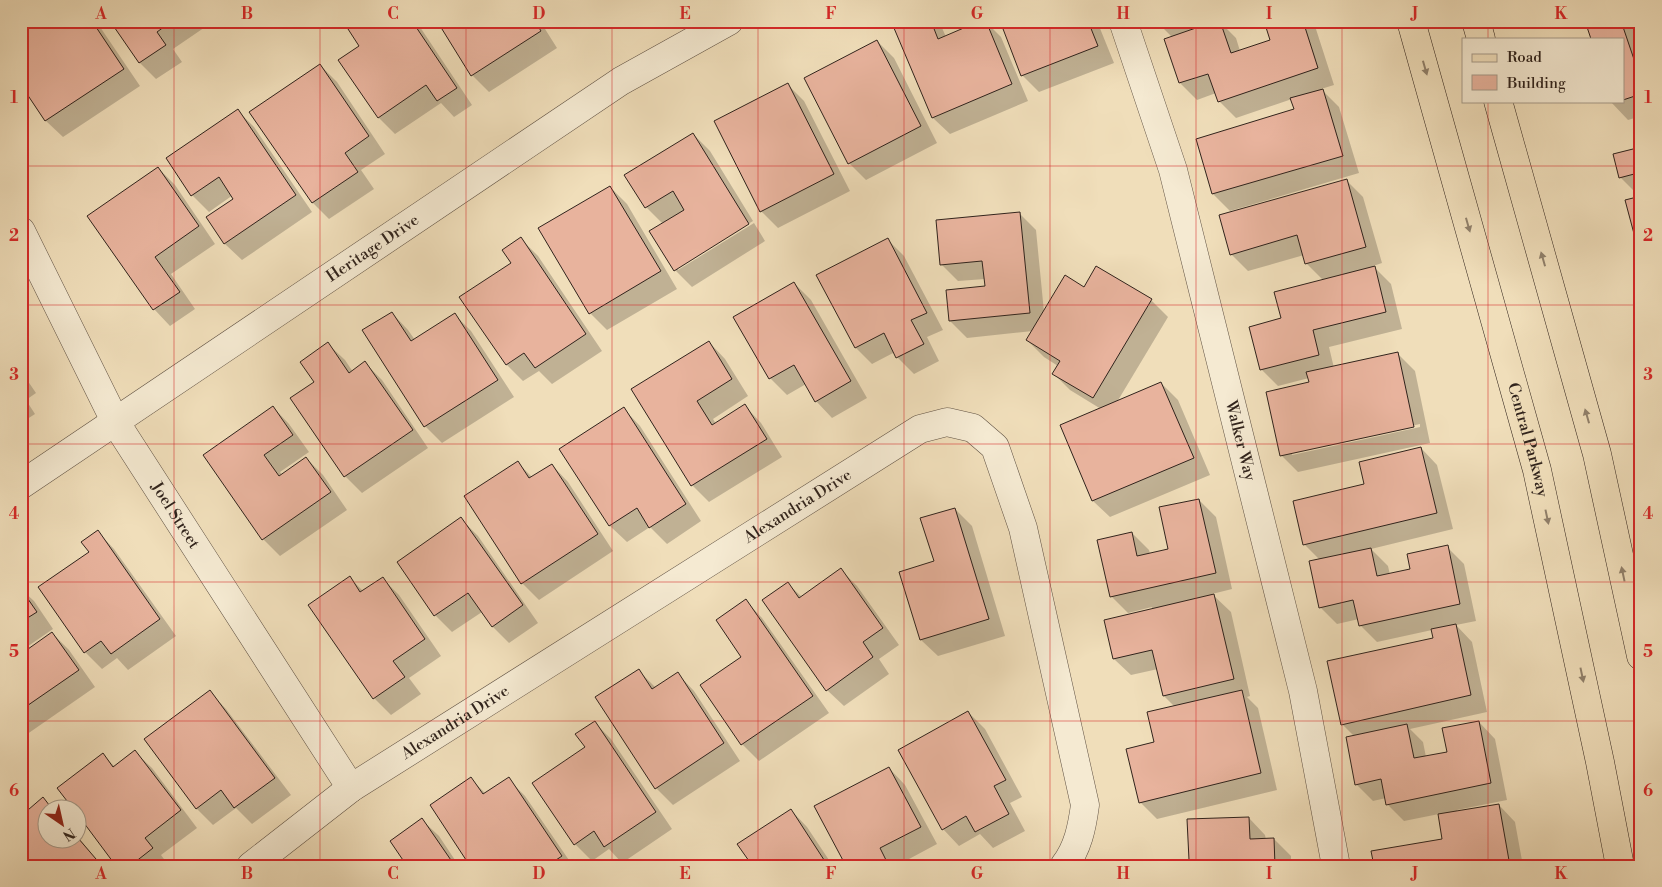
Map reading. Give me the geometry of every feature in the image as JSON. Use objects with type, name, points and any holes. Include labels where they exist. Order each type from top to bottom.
[{"type":"main road","name":"Central Parkway","points":[[1411,21],[1537,470],[1600,762],[1620,866]]},
{"type":"main road","points":[[1476,21],[1481,38]]},
{"type":"main road","points":[[1498,102],[1598,454],[1641,656]]},
{"type":"street","name":"Heritage Drive","points":[[21,485],[116,423],[621,82],[729,21]]},
{"type":"street","name":"Walker Way","points":[[1123,21],[1173,170],[1303,691],[1336,866]]},
{"type":"street","name":"Joel Street","points":[[21,231],[116,423],[351,788]]},
{"type":"street","name":"Alexandria Drive","points":[[251,866],[351,788],[920,429],[947,422],[973,428],[995,447],[1023,528],[1085,805],[1082,831],[1067,862]]},
{"type":"building","points":[[21,21],[92,21],[124,69],[45,121],[21,85]]},
{"type":"building","points":[[110,21],[172,21],[157,32],[166,45],[139,63]]},
{"type":"building","points":[[359,21],[412,21],[457,88],[437,101],[426,85],[378,118],[338,60],[359,46],[348,29]]},
{"type":"building","points":[[437,21],[535,21],[541,31],[471,76]]},
{"type":"building","points":[[891,21],[931,21],[938,39],[980,21],[986,21],[1012,84],[932,118]]},
{"type":"building","points":[[1000,21],[1088,21],[1098,46],[1021,76]]},
{"type":"building","points":[[1220,21],[1231,53],[1270,40],[1264,21],[1303,21],[1318,68],[1218,102],[1208,74],[1179,83],[1164,39]]},
{"type":"building","points":[[1585,21],[1621,21],[1641,80],[1641,94],[1624,100],[1624,38],[1591,38]]},
{"type":"building","points":[[877,40],[921,126],[848,164],[804,78]]},
{"type":"building","points":[[320,64],[369,136],[345,153],[358,172],[312,203],[249,112]]},
{"type":"building","points":[[788,83],[834,174],[760,212],[714,121]]},
{"type":"building","points":[[1323,89],[1343,156],[1212,194],[1196,139],[1294,109],[1290,98]]},
{"type":"building","points":[[238,109],[296,195],[224,244],[206,217],[233,199],[219,177],[191,196],[166,158]]},
{"type":"building","points":[[693,133],[749,224],[674,271],[649,231],[684,210],[673,191],[645,208],[624,175]]},
{"type":"building","points":[[1641,147],[1641,182],[1638,173],[1619,178],[1613,154]]},
{"type":"building","points":[[158,167],[199,226],[155,257],[180,292],[153,310],[87,216]]},
{"type":"building","points":[[1347,179],[1366,247],[1305,264],[1297,235],[1230,255],[1219,215]]},
{"type":"building","points":[[610,186],[661,271],[589,314],[538,228]]},
{"type":"building","points":[[1641,196],[1641,260],[1625,200]]},
{"type":"building","points":[[1020,212],[1030,313],[949,321],[946,290],[985,286],[982,261],[940,265],[936,220]]},
{"type":"building","points":[[521,237],[586,334],[535,368],[524,353],[506,365],[459,297],[511,263],[502,250]]},
{"type":"building","points":[[888,238],[927,313],[911,320],[924,344],[896,358],[884,333],[855,348],[816,275]]},
{"type":"building","points":[[1096,266],[1152,299],[1093,398],[1052,374],[1060,361],[1026,340],[1065,275],[1084,287]]},
{"type":"building","points":[[1375,266],[1386,312],[1313,330],[1319,355],[1260,370],[1249,327],[1281,318],[1274,292]]},
{"type":"building","points":[[794,282],[851,381],[815,402],[794,365],[769,379],[733,317]]},
{"type":"building","points":[[392,312],[411,341],[455,313],[498,380],[424,427],[362,330]]},
{"type":"building","points":[[709,341],[732,379],[697,401],[712,425],[745,404],[767,439],[691,486],[631,389]]},
{"type":"building","points":[[328,342],[349,373],[365,361],[413,430],[344,477],[290,398],[314,382],[300,362]]},
{"type":"building","points":[[1398,352],[1414,427],[1280,456],[1266,392],[1309,382],[1306,372]]},
{"type":"building","points":[[1161,382],[1194,458],[1092,501],[1060,425]]},
{"type":"building","points":[[273,406],[293,435],[264,455],[279,476],[306,457],[331,492],[262,540],[203,455]]},
{"type":"building","points":[[624,407],[686,504],[649,528],[637,508],[609,526],[559,449]]},
{"type":"building","points":[[1421,447],[1437,513],[1303,545],[1293,501],[1364,484],[1359,462]]},
{"type":"building","points":[[518,461],[529,478],[552,464],[598,534],[521,584],[464,496]]},
{"type":"building","points":[[1199,499],[1216,573],[1110,597],[1097,540],[1132,532],[1137,556],[1168,549],[1159,507]]},
{"type":"building","points":[[955,508],[989,619],[920,640],[899,572],[934,561],[920,518]]},
{"type":"building","points":[[461,517],[523,605],[492,627],[468,593],[434,616],[397,562]]},
{"type":"building","points":[[98,530],[160,619],[111,654],[101,641],[84,653],[38,587],[89,552],[81,542]]},
{"type":"building","points":[[1448,545],[1460,604],[1359,626],[1353,600],[1319,608],[1309,561],[1371,548],[1377,576],[1410,569],[1407,554]]},
{"type":"building","points":[[841,568],[883,628],[863,642],[873,657],[826,691],[762,600],[788,582],[799,598]]},
{"type":"building","points":[[350,576],[360,592],[383,577],[425,639],[393,661],[405,677],[373,699],[308,605]]},
{"type":"building","points":[[21,589],[37,612],[21,622]]},
{"type":"building","points":[[1214,594],[1234,679],[1163,696],[1152,650],[1113,659],[1104,620]]},
{"type":"building","points":[[746,599],[813,696],[741,745],[700,685],[741,657],[716,620]]},
{"type":"building","points":[[1456,624],[1471,695],[1341,725],[1327,661],[1433,638],[1431,629]]},
{"type":"building","points":[[52,632],[79,670],[21,710],[21,654]]},
{"type":"building","points":[[639,669],[652,689],[678,672],[724,743],[655,789],[595,697]]},
{"type":"building","points":[[210,690],[275,778],[234,808],[221,790],[196,809],[144,739]]},
{"type":"building","points":[[1242,690],[1261,773],[1139,803],[1126,749],[1154,742],[1147,712]]},
{"type":"building","points":[[968,711],[1006,780],[994,786],[1009,814],[975,832],[966,816],[942,830],[898,750]]},
{"type":"building","points":[[595,721],[656,812],[604,847],[594,831],[574,845],[532,783],[585,747],[575,734]]},
{"type":"building","points":[[1479,721],[1491,783],[1386,805],[1381,779],[1355,785],[1346,737],[1407,724],[1414,758],[1447,752],[1442,728]]},
{"type":"building","points":[[135,750],[181,810],[145,838],[153,848],[130,866],[116,866],[88,828],[88,800],[66,800],[57,788],[103,753],[113,767]]},
{"type":"building","points":[[889,767],[921,827],[880,848],[889,866],[846,866],[814,806]]},
{"type":"building","points":[[471,777],[483,794],[509,777],[562,856],[547,866],[470,866],[430,805]]},
{"type":"building","points":[[38,801],[38,850],[88,850],[102,866],[21,866],[21,816]]},
{"type":"building","points":[[1499,804],[1510,866],[1374,866],[1371,851],[1442,839],[1438,814]]},
{"type":"building","points":[[791,809],[828,866],[741,866],[749,861],[737,844]]},
{"type":"building","points":[[1249,817],[1250,839],[1274,838],[1275,866],[1162,866],[1161,861],[1189,860],[1187,819]]},
{"type":"building","points":[[422,818],[455,866],[407,866],[390,841]]}]
